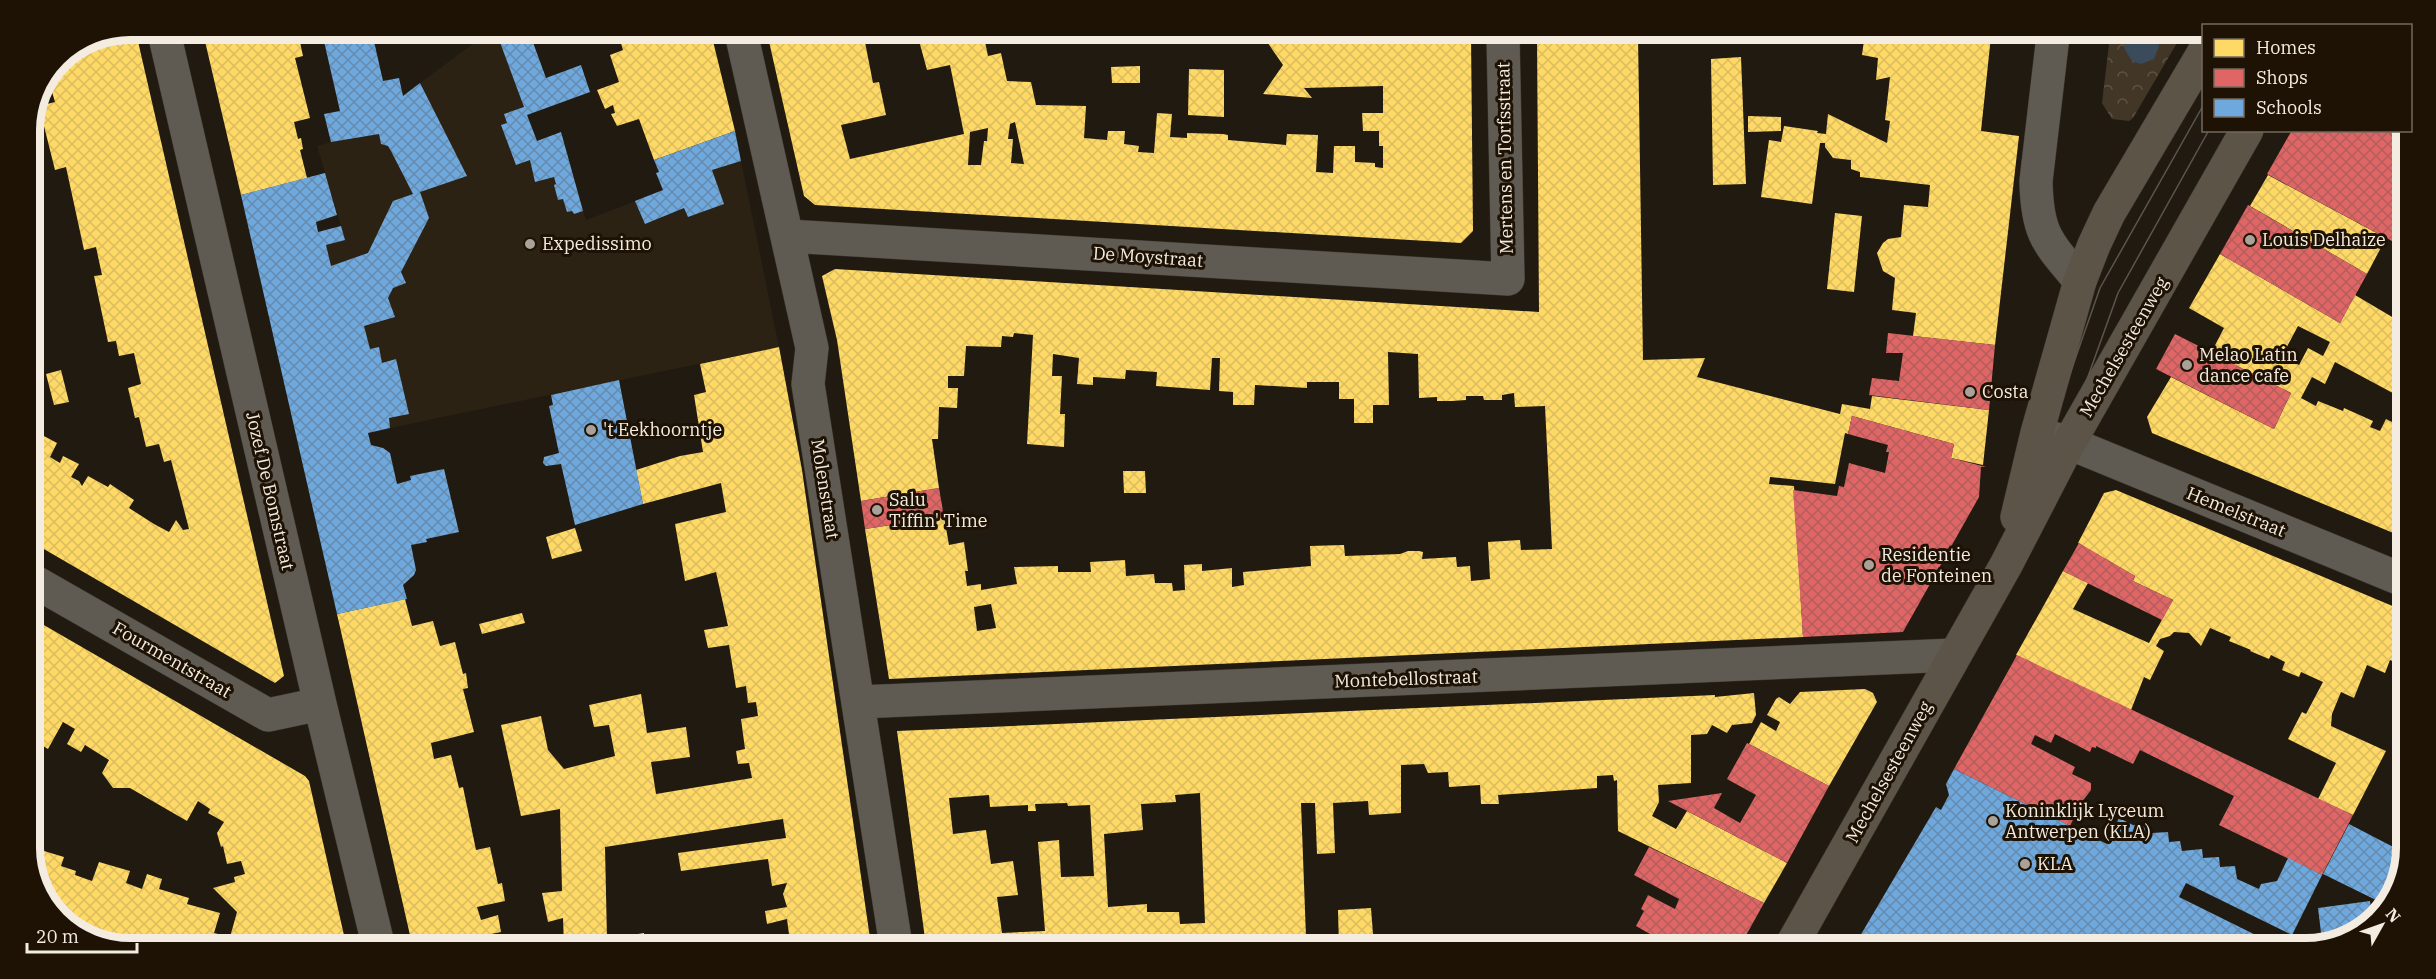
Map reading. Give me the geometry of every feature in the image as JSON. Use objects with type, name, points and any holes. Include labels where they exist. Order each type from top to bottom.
[{"type":"main road","name":"Mechelsesteenweg","points":[[2006,565],[2037,433],[2080,281],[2109,213],[2202,55]]},
{"type":"main road","name":"Mechelsesteenweg","points":[[1796,938],[2006,565],[2069,443],[2246,132]]},
{"type":"street","name":"Jozef De Bomstraat","points":[[166,41],[377,938]]},
{"type":"street","name":"Molenstraat","points":[[743,41],[812,348],[808,384],[895,938]]},
{"type":"street","name":"Mertens en Torfsstraat","points":[[1503,41],[1508,279]]},
{"type":"street","points":[[2052,41],[2036,181],[2037,203],[2042,229],[2050,247],[2080,281]]},
{"type":"street","name":"De Moystraat","points":[[788,236],[1508,279]]},
{"type":"street","name":"Hemelstraat","points":[[2037,433],[2069,443],[2396,577]]},
{"type":"street","name":"Fourmentstraat","points":[[41,585],[268,715],[320,704]]},
{"type":"street","name":"Montebellostraat","points":[[859,702],[1954,655]]},
{"type":"shaded area","name":"Expedissimo","points":[[477,41],[500,41],[537,141],[561,132],[586,220],[696,178],[696,175],[741,161],[779,347],[299,447],[267,307],[311,251],[341,226],[317,146],[331,142],[324,114],[404,95]]},
{"type":"green space","points":[[2109,41],[2178,41],[2133,118],[2129,121],[2112,119],[2102,103]]},
{"type":"water","points":[[2127,41],[2157,41],[2159,46],[2154,59],[2141,64],[2132,61],[2124,48]]},
{"type":"building: Homes","points":[[138,41],[284,676],[275,683],[41,547],[42,435],[57,443],[50,457],[60,463],[63,456],[79,464],[71,477],[79,481],[82,486],[88,476],[108,487],[110,484],[134,500],[129,508],[154,524],[169,532],[176,520],[183,530],[189,529],[171,460],[164,462],[159,444],[146,447],[139,417],[135,418],[128,388],[141,384],[134,353],[119,356],[116,341],[108,342],[94,276],[102,275],[96,247],[84,250],[66,167],[55,170],[42,117],[44,105],[55,102],[51,89],[53,85],[57,84],[56,80],[67,67],[96,47],[113,42]]},
{"type":"building: Homes","points":[[205,41],[290,41],[291,44],[300,42],[303,56],[295,58],[310,118],[294,122],[298,139],[301,138],[303,149],[300,150],[307,178],[241,195]]},
{"type":"building: Homes","points":[[620,41],[713,41],[735,131],[654,160],[639,119],[617,126],[611,114],[615,113],[613,105],[605,109],[597,90],[619,82],[610,55],[623,50]]},
{"type":"building: Homes","points":[[769,41],[865,41],[873,83],[879,82],[886,115],[841,125],[850,159],[964,134],[950,65],[927,70],[919,41],[985,41],[988,56],[1001,53],[1007,81],[1031,82],[1036,105],[1086,106],[1084,138],[1107,140],[1108,131],[1125,131],[1124,144],[1139,146],[1138,152],[1154,153],[1157,113],[1172,114],[1170,137],[1187,138],[1187,133],[1223,134],[1228,135],[1228,140],[1286,145],[1287,134],[1318,135],[1316,172],[1333,173],[1334,146],[1355,146],[1355,162],[1375,163],[1375,167],[1383,168],[1383,146],[1379,146],[1379,131],[1363,131],[1362,113],[1383,113],[1383,86],[1304,88],[1312,98],[1263,94],[1283,65],[1266,41],[1471,41],[1473,231],[1461,243],[815,205],[804,196]],"holes":[[[1015,122],[1024,164],[1011,163],[1013,139],[1008,139],[1010,124]],[[988,128],[987,141],[984,141],[981,165],[968,165],[970,132]]]},
{"type":"building: Homes","points":[[1537,41],[1638,41],[1643,360],[1705,358],[1697,377],[1840,414],[1842,404],[1870,409],[1872,396],[1989,410],[1983,465],[1951,458],[1954,444],[1852,416],[1848,434],[1845,433],[1835,484],[1770,477],[1769,484],[1794,486],[1803,637],[889,679],[865,529],[944,517],[949,545],[964,542],[968,571],[965,571],[967,586],[981,584],[981,590],[1017,584],[1014,567],[1058,566],[1058,572],[1091,572],[1090,562],[1125,560],[1126,576],[1154,574],[1155,583],[1172,583],[1173,591],[1185,590],[1184,565],[1202,564],[1202,571],[1232,568],[1232,587],[1244,585],[1243,572],[1311,566],[1310,546],[1344,545],[1345,556],[1419,551],[1423,552],[1422,559],[1456,557],[1457,567],[1470,566],[1471,581],[1490,579],[1488,542],[1520,540],[1521,550],[1552,549],[1545,406],[1515,407],[1514,393],[1502,395],[1502,400],[1484,400],[1483,396],[1466,396],[1466,400],[1452,401],[1437,401],[1437,397],[1419,398],[1418,354],[1388,352],[1389,405],[1373,405],[1373,423],[1354,423],[1354,399],[1339,399],[1339,382],[1307,382],[1307,388],[1255,385],[1254,405],[1233,405],[1233,392],[1219,391],[1220,358],[1212,358],[1210,390],[1156,386],[1157,372],[1126,370],[1125,379],[1093,377],[1093,385],[1077,384],[1079,358],[1053,354],[1052,376],[1062,376],[1060,414],[1065,414],[1064,447],[1027,444],[1033,335],[1014,333],[1013,337],[1002,336],[1001,347],[966,346],[964,376],[948,376],[948,388],[958,388],[957,408],[939,407],[938,439],[932,439],[939,488],[861,501],[837,340],[822,276],[835,269],[1539,312]],"holes":[[[991,604],[996,628],[977,631],[974,607]]]},
{"type":"building: Homes","points":[[1864,41],[1990,41],[1981,131],[2019,136],[1995,345],[1913,336],[1916,313],[1892,310],[1895,278],[1883,271],[1877,253],[1888,239],[1901,237],[1904,205],[1928,207],[1930,185],[1860,177],[1860,172],[1851,169],[1851,160],[1833,158],[1825,147],[1825,143],[1820,143],[1812,204],[1761,197],[1769,140],[1781,142],[1784,126],[1826,134],[1828,114],[1887,143],[1890,121],[1885,120],[1890,77],[1876,80],[1878,58],[1862,55]]},
{"type":"building: Homes","points":[[1741,57],[1746,184],[1713,185],[1711,59]]},
{"type":"building: Homes","points":[[1140,66],[1140,83],[1112,83],[1111,67]]},
{"type":"building: Homes","points":[[1189,69],[1224,70],[1224,117],[1188,115]]},
{"type":"building: Homes","points":[[1748,116],[1781,117],[1781,131],[1748,132]]},
{"type":"building: Homes","points":[[2268,175],[2386,238],[2367,274],[2250,206]]},
{"type":"building: Homes","points":[[1835,213],[1862,216],[1854,292],[1827,289]]},
{"type":"building: Homes","points":[[2220,254],[2340,323],[2355,295],[2395,319],[2395,394],[2335,362],[2325,384],[2312,377],[2301,398],[2316,406],[2318,401],[2343,411],[2344,408],[2373,421],[2370,427],[2380,431],[2386,419],[2395,424],[2396,534],[2152,433],[2147,417],[2171,377],[2274,429],[2291,393],[2211,353],[2224,328],[2189,308]],"holes":[[[2298,326],[2330,342],[2323,356],[2308,348],[2299,365],[2282,356]]]},
{"type":"building: Homes","points":[[779,347],[802,470],[870,938],[789,938],[787,919],[767,924],[765,911],[787,907],[783,894],[787,883],[772,886],[768,859],[681,871],[678,853],[786,838],[783,819],[605,847],[607,938],[564,938],[563,918],[548,922],[542,893],[562,891],[560,809],[521,816],[501,725],[541,716],[548,750],[564,769],[615,756],[609,725],[594,727],[589,705],[641,694],[647,733],[686,727],[690,757],[651,762],[656,794],[752,778],[749,763],[738,764],[736,751],[745,749],[741,719],[758,716],[756,702],[748,703],[746,686],[736,688],[729,645],[708,648],[704,630],[728,626],[716,572],[685,581],[675,524],[726,512],[721,483],[643,504],[636,470],[680,456],[703,452],[694,395],[706,392],[700,364]]},
{"type":"building: Homes","points":[[61,370],[69,402],[54,405],[46,374]]},
{"type":"building: Homes","points":[[1123,471],[1145,471],[1146,493],[1124,493]]},
{"type":"building: Homes","points":[[2116,490],[2396,607],[2396,662],[2390,660],[2385,673],[2367,665],[2354,698],[2341,692],[2332,714],[2331,726],[2386,751],[2353,815],[2318,799],[2336,763],[2288,739],[2302,712],[2306,714],[2323,682],[2301,672],[2299,677],[2282,670],[2285,662],[2271,655],[2269,659],[2250,651],[2229,641],[2231,637],[2210,628],[2201,646],[2189,633],[2174,632],[2160,639],[2156,646],[2164,651],[2150,680],[2144,677],[2131,710],[2016,655],[2063,571],[2088,583],[2073,609],[2149,643],[2173,600],[2133,581],[2135,576],[2078,543],[2104,493]]},
{"type":"building: Homes","points":[[575,528],[582,551],[552,559],[546,537]]},
{"type":"building: Homes","points":[[405,599],[412,626],[433,621],[440,646],[455,642],[463,674],[466,673],[468,688],[463,689],[474,732],[431,743],[434,759],[451,755],[459,788],[463,787],[476,850],[490,847],[498,884],[502,883],[505,901],[477,907],[481,920],[498,915],[501,932],[486,935],[487,938],[411,938],[337,614]]},
{"type":"building: Homes","points":[[522,613],[525,623],[482,634],[479,624]]},
{"type":"building: Homes","points":[[41,623],[305,776],[309,781],[345,938],[130,938],[101,934],[80,923],[59,903],[47,883],[42,866],[41,850],[64,857],[61,866],[76,871],[75,875],[92,881],[99,862],[130,871],[126,883],[142,889],[147,874],[162,879],[159,889],[189,898],[187,904],[220,913],[214,933],[230,937],[237,912],[213,888],[235,882],[234,877],[245,874],[241,861],[227,864],[217,833],[224,822],[208,813],[210,809],[198,801],[187,821],[130,788],[113,788],[102,773],[109,760],[85,745],[81,752],[67,744],[75,729],[63,722],[48,749],[41,745]]},
{"type":"building: Homes","points":[[1865,689],[1873,693],[1877,702],[1829,786],[1749,744],[1761,722],[1776,731],[1780,722],[1767,715],[1779,697],[1790,704],[1800,692]]},
{"type":"building: Homes","points":[[1754,693],[1756,715],[1752,723],[1732,725],[1727,733],[1712,725],[1707,734],[1691,735],[1691,783],[1658,785],[1659,802],[1652,816],[1676,829],[1687,811],[1787,863],[1764,903],[1618,831],[1617,780],[1614,781],[1613,775],[1597,776],[1597,788],[1498,795],[1499,804],[1481,804],[1480,785],[1449,787],[1448,772],[1428,773],[1424,764],[1401,765],[1401,813],[1369,815],[1368,801],[1333,803],[1335,853],[1317,854],[1315,803],[1301,803],[1306,937],[1315,936],[1315,938],[925,938],[897,731],[1715,695],[1715,697]],"holes":[[[1200,793],[1205,923],[1180,924],[1179,912],[1147,912],[1147,904],[1108,907],[1104,834],[1143,830],[1141,804],[1176,802],[1175,795]],[[989,795],[990,807],[1028,805],[1028,811],[1036,811],[1035,804],[1090,805],[1094,876],[1061,877],[1059,840],[1038,842],[1045,931],[1002,933],[997,897],[1018,895],[1013,861],[991,864],[986,830],[953,834],[949,798]]]},
{"type":"building: Homes","points":[[1371,908],[1373,938],[1339,938],[1338,910]]},
{"type":"building: Homes","points":[[644,933],[644,938],[613,938]]},
{"type":"building: Shops","points":[[2291,132],[2391,132],[2395,134],[2395,243],[2267,174]]},
{"type":"building: Shops","points":[[2248,205],[2367,274],[2340,323],[2220,254]]},
{"type":"building: Shops","points":[[1888,333],[1995,345],[1989,410],[1869,395],[1872,378],[1899,381],[1903,353],[1886,353]]},
{"type":"building: Shops","points":[[2175,334],[2291,393],[2274,429],[2156,369]]},
{"type":"building: Shops","name":"Residentie de Fonteinen","points":[[1852,416],[1954,444],[1951,458],[1986,467],[1981,467],[1979,497],[1903,632],[1803,637],[1793,490],[1837,496],[1839,486],[1844,487],[1849,463],[1885,473],[1888,445],[1848,434]]},
{"type":"building: Shops","points":[[939,488],[944,517],[865,529],[861,501]]},
{"type":"building: Shops","points":[[2079,543],[2135,576],[2133,581],[2173,600],[2162,620],[2063,571]]},
{"type":"building: Shops","points":[[2017,655],[2353,815],[2322,875],[2219,825],[2234,796],[2140,750],[2133,764],[2096,746],[2096,748],[2092,747],[2090,752],[2055,734],[2051,743],[2035,735],[2031,744],[2075,767],[2072,774],[2091,783],[2091,790],[2081,803],[2070,826],[1954,769]]},
{"type":"building: Shops","points":[[1747,743],[1829,786],[1787,863],[1668,801],[1722,793],[1714,808],[1740,823],[1756,795],[1727,779]]},
{"type":"building: Shops","points":[[1649,847],[1764,903],[1745,938],[1648,938],[1650,934],[1636,926],[1644,911],[1641,909],[1648,895],[1675,909],[1679,899],[1634,875]]},
{"type":"building: Schools","points":[[324,41],[374,41],[383,81],[399,78],[403,96],[420,83],[467,176],[420,192],[429,218],[401,272],[406,283],[393,288],[388,298],[395,317],[364,326],[370,349],[379,347],[382,363],[396,359],[409,414],[389,418],[390,428],[368,433],[371,445],[383,448],[390,453],[397,484],[411,480],[410,476],[444,469],[459,532],[426,539],[427,542],[411,545],[416,570],[403,585],[407,599],[337,614],[241,195],[325,173],[337,215],[316,222],[318,232],[341,226],[345,240],[326,245],[331,266],[368,253],[393,201],[413,194],[388,146],[381,144],[379,134],[331,142],[324,114],[340,111]]},
{"type":"building: Schools","points":[[499,41],[532,41],[546,78],[581,65],[590,92],[527,115],[537,141],[561,132],[583,211],[574,214],[572,211],[567,212],[563,199],[558,200],[554,177],[535,182],[530,160],[516,165],[501,125],[507,123],[504,114],[524,107]]},
{"type":"building: Schools","points":[[735,131],[741,161],[712,170],[724,204],[688,217],[684,208],[645,224],[635,201],[663,190],[656,173],[659,172],[654,160]]},
{"type":"building: Schools","name":"'t Eekhoorntje","points":[[619,380],[643,504],[575,525],[561,464],[546,466],[543,463],[544,457],[559,453],[549,406],[553,405],[551,395]]},
{"type":"building: Schools","name":"Koninklijk Lyceum Antwerpen (KLA)","points":[[1954,769],[2107,844],[2119,818],[2133,825],[2150,824],[2152,833],[2168,832],[2169,842],[2180,841],[2182,851],[2202,849],[2203,858],[2219,857],[2220,867],[2235,866],[2237,879],[2259,889],[2261,884],[2277,881],[2288,858],[2322,875],[2292,935],[2186,883],[2179,897],[2262,938],[1859,938],[1936,807],[1941,810],[1949,795],[1946,784]]},
{"type":"building: Schools","points":[[2349,824],[2396,848],[2391,878],[2382,895],[2366,895],[2323,874]]},
{"type":"building: Schools","name":"Koninklijk Lyceum Antwerpen (KLA)","points":[[2352,903],[2352,925],[2335,934],[2322,937],[2318,908]]},
{"type":"tram line","points":[[1788,938],[1996,567],[2023,508],[2100,288],[2202,108]]},
{"type":"tram line","points":[[1806,938],[2026,542],[2038,516],[2118,293],[2208,132]]},
{"type":"place","name":"Louis Delhaize","points":[[2250,240]]},
{"type":"place","name":"Expedissimo","points":[[530,244]]},
{"type":"place","name":"Melao Latin dance cafe","points":[[2187,365]]},
{"type":"place","name":"Costa","points":[[1970,392]]},
{"type":"place","name":"'t Eekhoorntje","points":[[591,430]]},
{"type":"place","name":"Salu Tiffin' Time","points":[[877,510]]},
{"type":"place","name":"Residentie de Fonteinen","points":[[1869,565]]},
{"type":"place","name":"Koninklijk Lyceum Antwerpen (KLA)","points":[[1993,821]]},
{"type":"place","name":"KLA","points":[[2025,864]]}]
